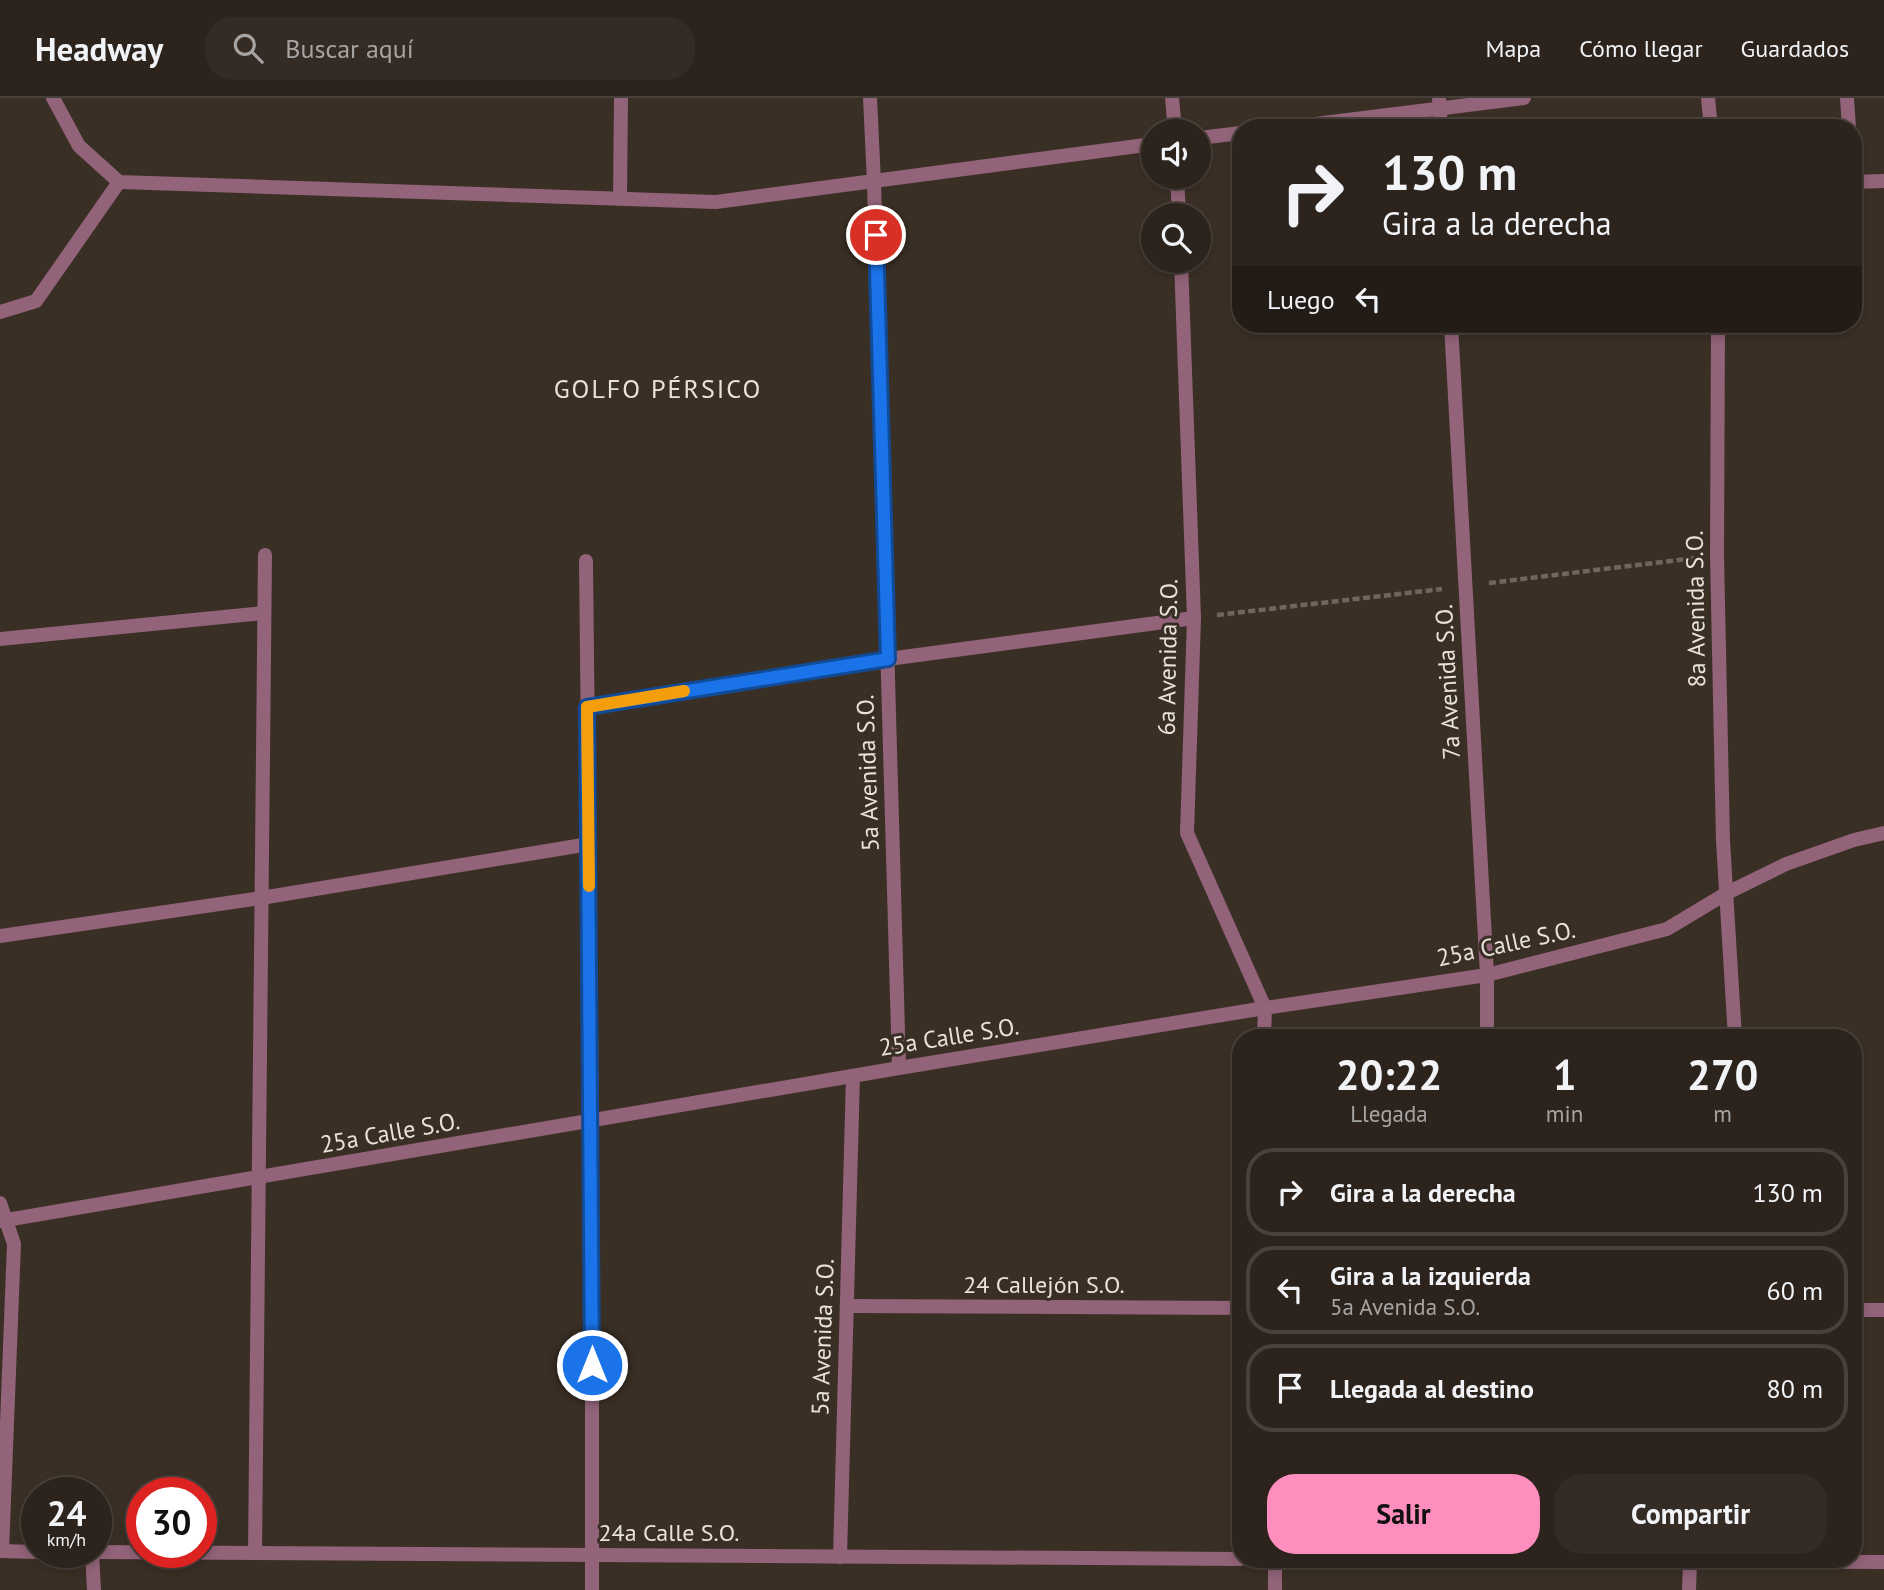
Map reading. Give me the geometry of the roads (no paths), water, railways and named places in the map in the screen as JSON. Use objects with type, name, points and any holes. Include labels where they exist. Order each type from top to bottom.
[{"type":"street","points":[[53,98],[79,146],[118,182],[716,202],[1141,146]]},
{"type":"street","points":[[620,198],[621,98]]},
{"type":"street","name":"5a Avenida S.O.","points":[[870,98],[899,1068]]},
{"type":"street","points":[[1172,98],[1174,119]]},
{"type":"street","points":[[1339,119],[1439,103],[1524,98]]},
{"type":"street","points":[[1708,98],[1710,119]]},
{"type":"street","points":[[1847,98],[1848,119]]},
{"type":"street","points":[[1211,137],[1232,134]]},
{"type":"street","points":[[1862,182],[1884,181]]},
{"type":"street","points":[[0,312],[36,301],[118,182]]},
{"type":"street","name":"6a Avenida S.O.","points":[[1181,273],[1194,618],[1187,833],[1265,1008],[1264,1029]]},
{"type":"street","name":"7a Avenida S.O.","points":[[1452,333],[1487,975],[1487,1029]]},
{"type":"street","name":"8a Avenida S.O.","points":[[1718,333],[1717,555],[1723,841],[1735,1029]]},
{"type":"street","points":[[255,1553],[265,555]]},
{"type":"street","points":[[586,561],[592,1121],[592,1590]]},
{"type":"street","points":[[0,639],[264,613]]},
{"type":"street","points":[[587,707],[888,659],[1194,618]]},
{"type":"street","name":"25a Calle S.O.","points":[[3,1221],[899,1068],[1487,975],[1667,929],[1727,893],[1786,864],[1854,840],[1884,833]]},
{"type":"street","points":[[0,936],[261,898],[589,844]]},
{"type":"street","name":"5a Avenida S.O.","points":[[840,1556],[853,1076]]},
{"type":"street","points":[[0,1203],[3,1221],[14,1244],[1,1551],[21,1552]]},
{"type":"street","name":"24 Callejón S.O.","points":[[847,1306],[1232,1308]]},
{"type":"street","points":[[1862,1310],[1884,1311]]},
{"type":"street","name":"24a Calle S.O.","points":[[112,1552],[1232,1559]]},
{"type":"street","points":[[1862,1562],[1884,1562]]},
{"type":"street","points":[[94,1568],[94,1590]]},
{"type":"street","points":[[1275,1568],[1275,1590]]},
{"type":"street","points":[[1689,1590],[1690,1568]]},
{"type":"district","name":"GOLFO PÉRSICO","points":[[658,389]]}]
